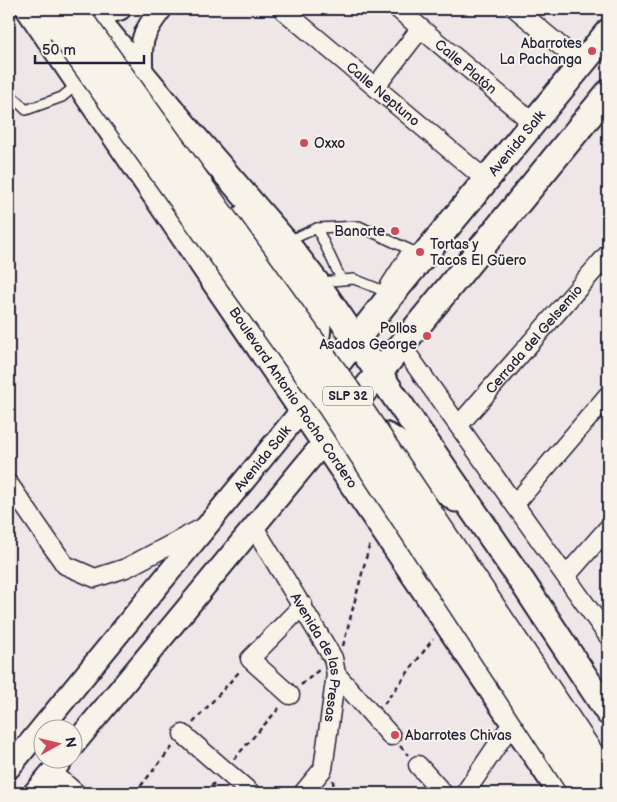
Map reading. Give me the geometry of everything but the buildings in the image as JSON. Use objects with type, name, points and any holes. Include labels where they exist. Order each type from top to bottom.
[{"type":"highway","name":"SLP 32","points":[[87,13],[346,391],[608,782]]},
{"type":"highway","name":"Boulevard Antonio Rocha Cordero","points":[[87,13],[332,406],[586,793]]},
{"type":"main road","name":"Boulevard Antonio Rocha Cordero","points":[[29,9],[229,306],[376,517]]},
{"type":"main road","points":[[87,13],[142,74],[286,243],[316,282],[608,712]]},
{"type":"main road","name":"Avenida Salk","points":[[301,411],[416,253],[469,201],[608,32]]},
{"type":"main road","points":[[324,442],[378,372],[608,93]]},
{"type":"main road","points":[[189,131],[237,208],[314,311],[317,319],[318,335],[308,349],[293,356],[285,356],[270,348],[229,306]]},
{"type":"main road","points":[[469,201],[500,224]]},
{"type":"main road","points":[[358,491],[350,471],[347,457],[349,452],[359,439],[381,434],[392,438],[428,477],[475,514]]},
{"type":"main road","points":[[376,517],[561,793]]},
{"type":"street","points":[[142,74],[140,49],[146,28],[161,9]]},
{"type":"street","name":"Calle Neptuno","points":[[282,9],[486,180]]},
{"type":"street","name":"Calle Platón","points":[[398,9],[533,123]]},
{"type":"street","points":[[516,9],[582,64]]},
{"type":"street","points":[[376,86],[421,28]]},
{"type":"street","name":"Cerrada del Gelsemio","points":[[459,425],[608,254]]},
{"type":"street","points":[[401,345],[608,636]]},
{"type":"street","points":[[515,504],[608,395]]},
{"type":"street","name":"Avenida Salk","points":[[9,768],[204,526],[301,411]]},
{"type":"street","points":[[82,735],[324,442]]},
{"type":"street","points":[[9,484],[65,565],[94,578],[126,568],[204,526]]},
{"type":"street","name":"Boulevard Antonio Rocha Cordero","points":[[376,517],[398,568],[548,793]]},
{"type":"street","name":"Avenida de las Presas","points":[[254,527],[303,605],[334,666],[323,768],[302,793]]},
{"type":"street","points":[[566,576],[608,528]]},
{"type":"street","points":[[290,695],[250,659],[303,605]]},
{"type":"street","points":[[334,666],[391,736]]},
{"type":"street","points":[[465,793],[506,732]]},
{"type":"street","points":[[183,734],[251,793]]},
{"type":"street","points":[[418,765],[443,793]]},
{"type":"street","points":[[34,793],[54,770]]},
{"type":"street","points":[[60,770],[76,793]]},
{"type":"lane","points":[[9,93],[26,110],[62,97],[79,83]]},
{"type":"lane","points":[[286,243],[316,228],[359,226],[416,253]]},
{"type":"lane","points":[[316,228],[341,279]]},
{"type":"lane","points":[[316,282],[354,279],[386,292]]},
{"type":"path","points":[[334,666],[344,644],[376,517]]},
{"type":"path","points":[[375,718],[440,630]]},
{"type":"path","points":[[224,771],[266,723]]},
{"type":"path","points":[[391,736],[418,765]]},
{"type":"place","name":"Abarrotes La Pachanga","points":[[592,51]]},
{"type":"place","name":"Oxxo","points":[[304,143]]},
{"type":"place","name":"Banorte","points":[[395,231]]},
{"type":"place","name":"Tortas y Tacos El Güero","points":[[420,252]]},
{"type":"place","name":"Pollos Asados George","points":[[427,336]]},
{"type":"place","name":"Abarrotes Chivas","points":[[395,735]]}]
